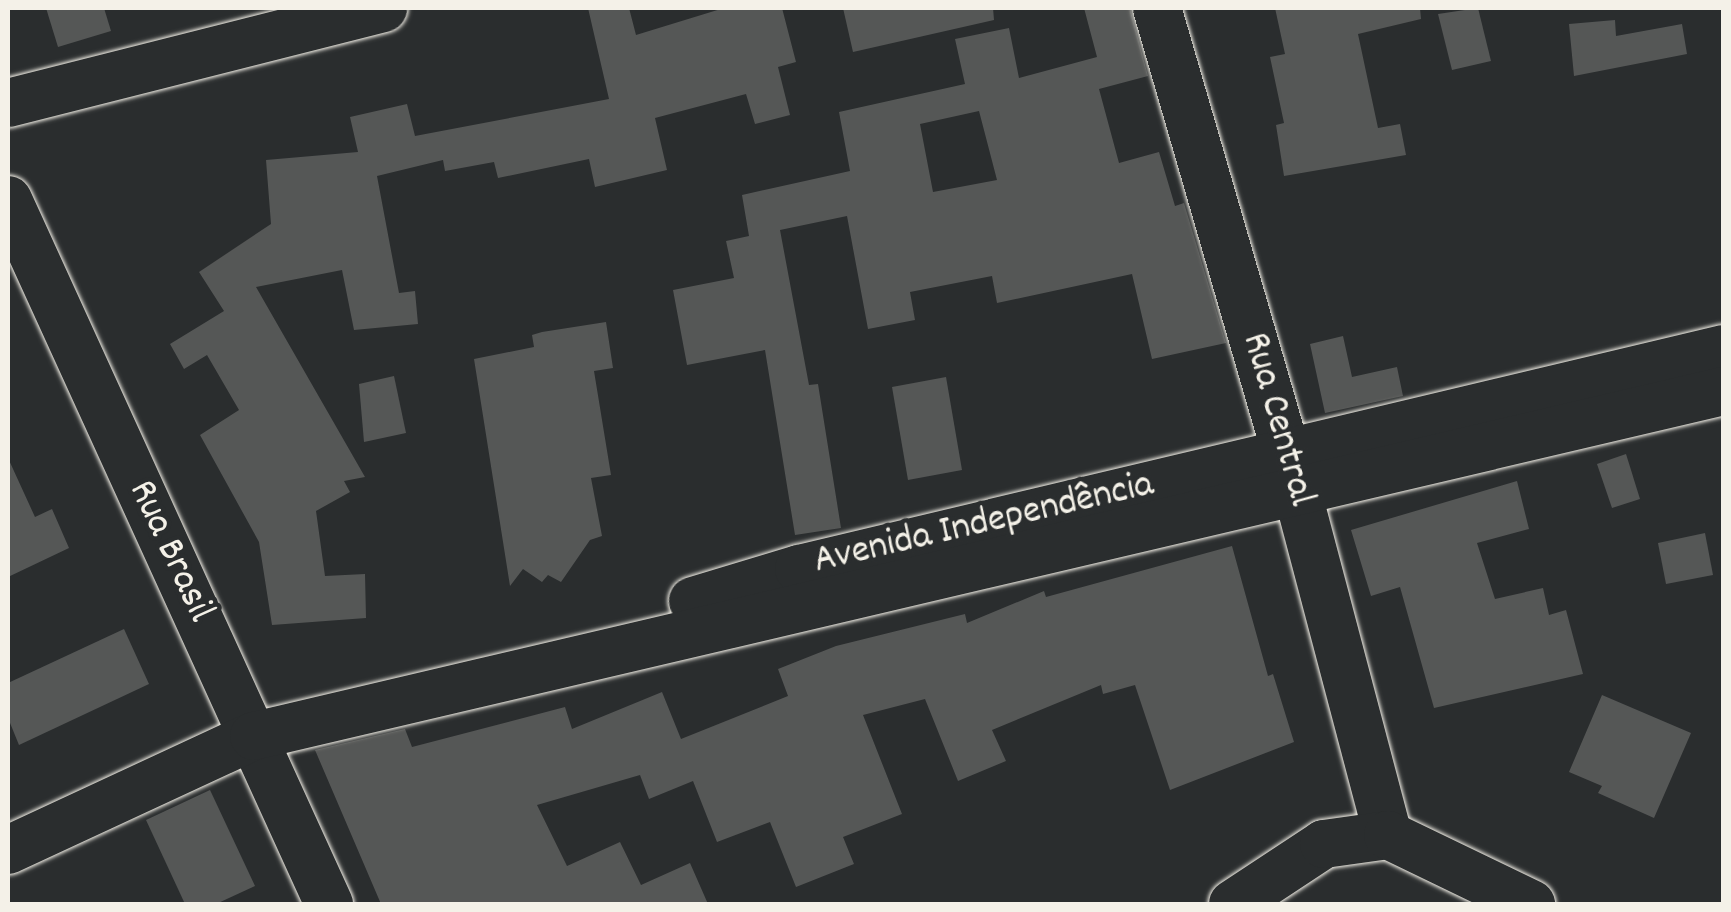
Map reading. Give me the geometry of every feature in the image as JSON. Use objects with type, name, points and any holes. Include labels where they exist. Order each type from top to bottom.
[{"type":"street","points":[[8,103],[383,8]]},
{"type":"street","name":"Rua Central","points":[[1157,8],[1291,470],[1388,835]]},
{"type":"street","name":"Rua Brasil","points":[[8,200],[329,904]]},
{"type":"street","name":"Avenida Independência","points":[[8,820],[254,736],[803,586],[1706,374]]},
{"type":"street","name":"Avenida Independência","points":[[8,850],[254,736]]},
{"type":"street","points":[[1233,904],[1324,844],[1388,835],[1532,904]]},
{"type":"building","points":[[46,8],[104,8],[111,31],[58,47]]},
{"type":"building","points":[[588,8],[629,8],[636,35],[724,8],[782,8],[796,62],[778,67],[790,115],[755,124],[746,94],[655,118],[667,170],[595,187],[589,159],[498,178],[494,162],[445,171],[443,160],[377,176],[399,293],[415,291],[418,324],[354,330],[342,270],[256,287],[365,477],[344,481],[350,492],[316,511],[325,576],[365,574],[366,618],[272,625],[259,542],[200,435],[239,410],[207,355],[184,369],[170,344],[224,311],[199,272],[271,224],[266,160],[358,152],[350,117],[407,104],[415,136],[609,99]]},
{"type":"building","points":[[843,8],[993,8],[994,20],[853,52]]},
{"type":"building","points":[[1084,8],[1130,8],[1148,76],[1099,89],[1119,163],[1159,152],[1175,206],[1184,203],[1226,343],[1152,359],[1132,274],[997,303],[992,276],[910,292],[915,320],[868,329],[847,216],[780,230],[809,385],[818,384],[841,528],[795,535],[765,350],[687,365],[673,290],[734,278],[726,241],[749,236],[742,195],[850,171],[839,112],[965,84],[955,39],[1009,28],[1019,78],[1097,57]],"holes":[[[979,111],[997,180],[933,192],[920,124]]]},
{"type":"building","points":[[1275,8],[1420,8],[1421,19],[1358,34],[1378,128],[1400,124],[1406,155],[1284,176],[1276,125],[1284,123],[1270,57],[1285,54]]},
{"type":"building","points":[[1478,8],[1491,61],[1452,70],[1438,14]]},
{"type":"building","points":[[1615,20],[1616,36],[1682,24],[1687,54],[1574,76],[1569,24]]},
{"type":"building","points":[[606,322],[613,368],[594,371],[611,475],[591,478],[602,536],[590,540],[561,582],[548,575],[542,582],[523,569],[510,586],[474,359],[534,347],[532,335],[542,332]]},
{"type":"building","points":[[1343,336],[1352,377],[1397,367],[1403,396],[1325,413],[1310,344]]},
{"type":"building","points":[[394,376],[406,433],[364,442],[359,384]]},
{"type":"building","points":[[946,377],[962,470],[908,480],[892,387]]},
{"type":"building","points":[[1626,454],[1640,499],[1612,508],[1597,464]]},
{"type":"building","points":[[8,458],[35,517],[52,509],[69,548],[8,577]]},
{"type":"building","points":[[1517,481],[1529,529],[1477,543],[1495,599],[1543,588],[1549,615],[1566,610],[1583,674],[1434,708],[1400,587],[1371,596],[1351,530]]},
{"type":"building","points":[[1705,533],[1713,575],[1666,584],[1658,543]]},
{"type":"building","points":[[1232,546],[1268,676],[1273,674],[1294,742],[1170,790],[1135,685],[1103,694],[1101,685],[992,730],[1006,761],[958,781],[925,699],[863,715],[902,814],[843,837],[854,864],[796,887],[770,822],[717,842],[693,781],[649,799],[640,775],[537,805],[567,866],[620,842],[641,885],[690,863],[708,904],[381,904],[315,750],[405,729],[412,747],[565,707],[572,729],[662,692],[681,739],[788,696],[778,669],[836,646],[965,614],[967,623],[1044,591],[1046,597]]},
{"type":"building","points":[[124,629],[149,684],[19,745],[8,718],[8,683]]},
{"type":"building","points":[[1602,695],[1691,733],[1654,818],[1598,793],[1602,786],[1569,772]]},
{"type":"building","points":[[210,790],[255,886],[216,904],[185,904],[146,820]]}]
